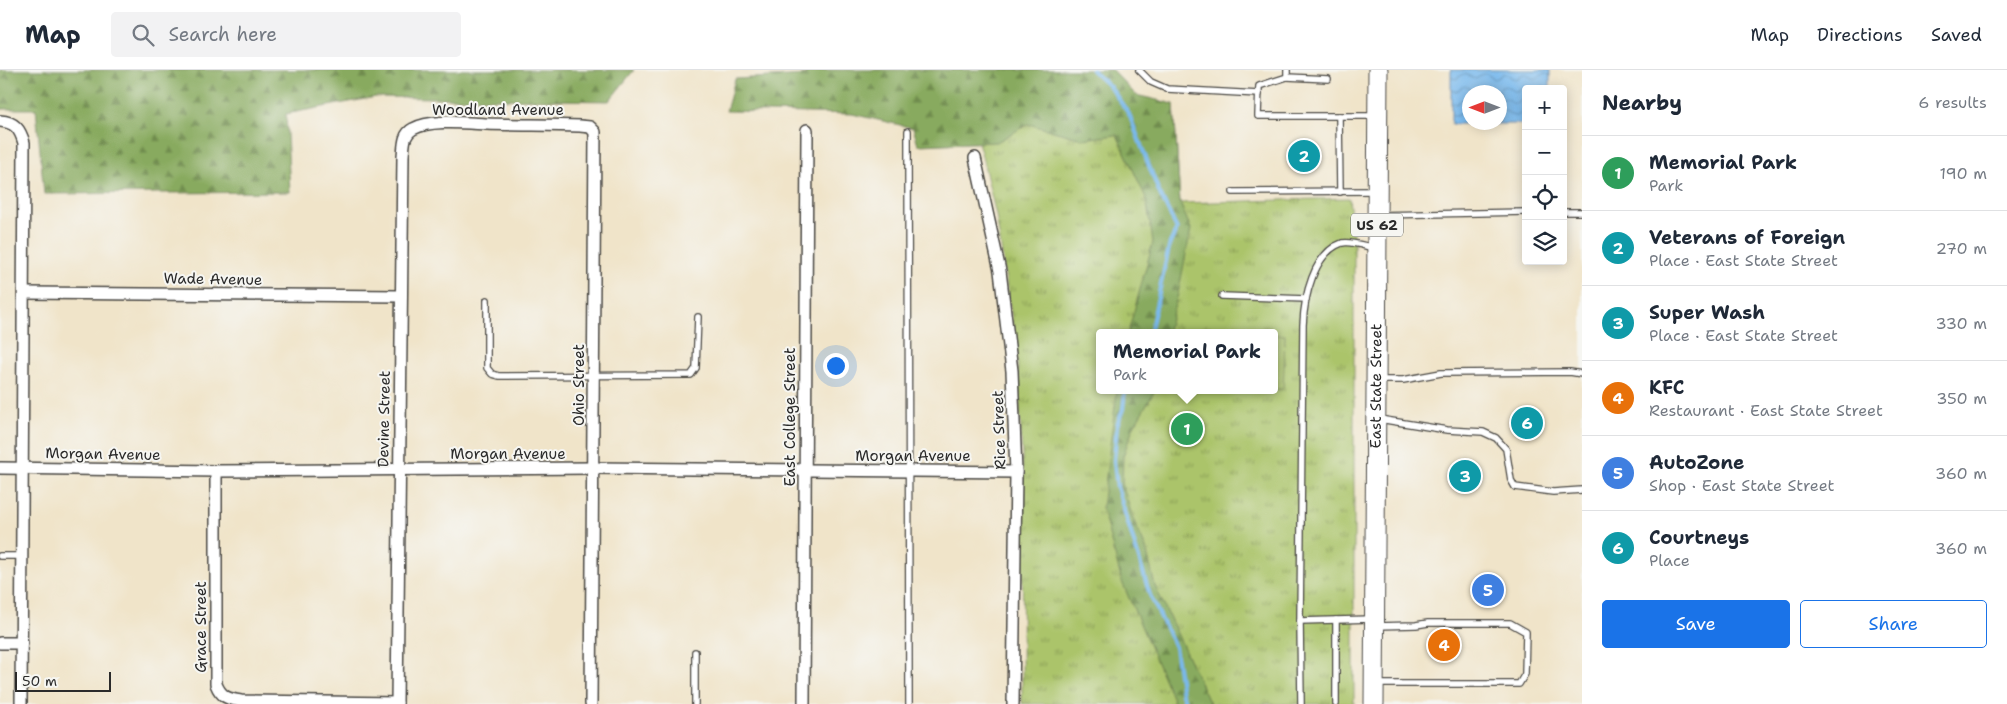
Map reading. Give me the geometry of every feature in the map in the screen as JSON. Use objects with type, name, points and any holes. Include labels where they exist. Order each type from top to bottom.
[{"type":"highway","name":"East State Street","points":[[1374,704],[1378,70]]},
{"type":"street","points":[[0,121],[12,123],[18,128],[24,143],[22,704]]},
{"type":"street","name":"Woodland Avenue","points":[[407,134],[420,126],[447,123],[580,126],[592,128]]},
{"type":"street","name":"Ohio Street","points":[[591,704],[596,136],[592,128]]},
{"type":"street","name":"East College Street","points":[[804,704],[807,130]]},
{"type":"street","name":"Devine Street","points":[[398,704],[403,156],[407,134]]},
{"type":"street","name":"Rice Street","points":[[975,158],[992,229],[1006,311],[1012,370],[1016,472],[1014,704]]},
{"type":"street","name":"Wade Avenue","points":[[24,293],[401,296]]},
{"type":"street","name":"Morgan Avenue","points":[[0,468],[216,471],[594,468],[1016,472]]},
{"type":"street","name":"Grace Street","points":[[216,471],[216,684],[219,692],[229,699],[241,701],[398,704]]},
{"type":"street","points":[[0,643],[22,643]]},
{"type":"lane","points":[[1139,70],[1151,82],[1167,89],[1259,94]]},
{"type":"lane","points":[[1287,70],[1287,77]]},
{"type":"lane","points":[[1328,78],[1287,77],[1259,86],[1258,116],[1378,116]]},
{"type":"lane","points":[[1339,116],[1340,192]]},
{"type":"lane","points":[[908,131],[909,704]]},
{"type":"lane","points":[[1233,192],[1377,191]]},
{"type":"lane","points":[[1377,216],[1522,212]]},
{"type":"lane","points":[[1567,212],[1582,212]]},
{"type":"lane","points":[[1301,704],[1300,621],[1304,308],[1313,274],[1321,261],[1333,249],[1343,243],[1377,249]]},
{"type":"lane","points":[[1222,296],[1306,299]]},
{"type":"lane","points":[[486,300],[487,368],[492,374],[499,376],[691,375],[696,368],[698,317]]},
{"type":"lane","points":[[1376,380],[1403,380],[1449,373],[1570,372],[1582,374]]},
{"type":"lane","points":[[1376,419],[1396,420],[1447,430],[1483,432],[1496,438],[1506,449],[1511,480],[1515,487],[1553,492],[1582,490]]},
{"type":"lane","points":[[0,556],[22,556]]},
{"type":"lane","points":[[1300,621],[1336,620],[1416,625],[1428,623],[1510,623],[1526,632],[1525,674],[1519,684],[1374,684]]},
{"type":"lane","points":[[1336,620],[1336,704]]},
{"type":"lane","points":[[695,652],[695,704]]},
{"type":"green space","points":[[0,70],[634,70],[609,101],[376,97],[286,114],[290,192],[44,194],[36,109],[0,109]]},
{"type":"green space","points":[[806,70],[1112,70],[1136,95],[1174,104],[1180,203],[1191,229],[1178,294],[1168,329],[1129,329],[1153,242],[1146,198],[1117,135],[1082,139],[1028,124],[997,142],[918,145],[913,128],[852,114],[726,111],[735,79],[806,75]]},
{"type":"green space","points":[[966,103],[1174,104],[1180,203],[1349,198],[1354,244],[1354,704],[1022,704],[1023,474],[1017,353],[996,215],[981,152]]},
{"type":"green space","points":[[1278,335],[1285,335],[1283,389],[1278,389]]},
{"type":"green space","points":[[1116,394],[1153,394],[1133,428],[1123,456],[1122,483],[1133,519],[1146,548],[1155,586],[1210,704],[1175,704],[1122,582],[1102,508]]},
{"type":"water","points":[[1451,70],[1550,70],[1550,85],[1522,85],[1522,124],[1507,124],[1507,85],[1462,85],[1462,124],[1451,124]]},
{"type":"waterway","points":[[1092,70],[1110,87],[1129,114],[1159,192],[1177,229],[1170,243],[1151,329]]},
{"type":"waterway","points":[[1125,394],[1123,409],[1117,425],[1114,461],[1117,487],[1150,595],[1175,647],[1182,694],[1186,704]]},
{"type":"place","name":"Veterans of Foreign","points":[[1304,156]]},
{"type":"place","name":"Courtneys","points":[[1527,423]]},
{"type":"place","name":"Memorial Park","points":[[1187,429]]},
{"type":"place","name":"Super Wash","points":[[1465,476]]},
{"type":"place","name":"AutoZone","points":[[1488,590]]},
{"type":"place","name":"KFC","points":[[1444,645]]}]
